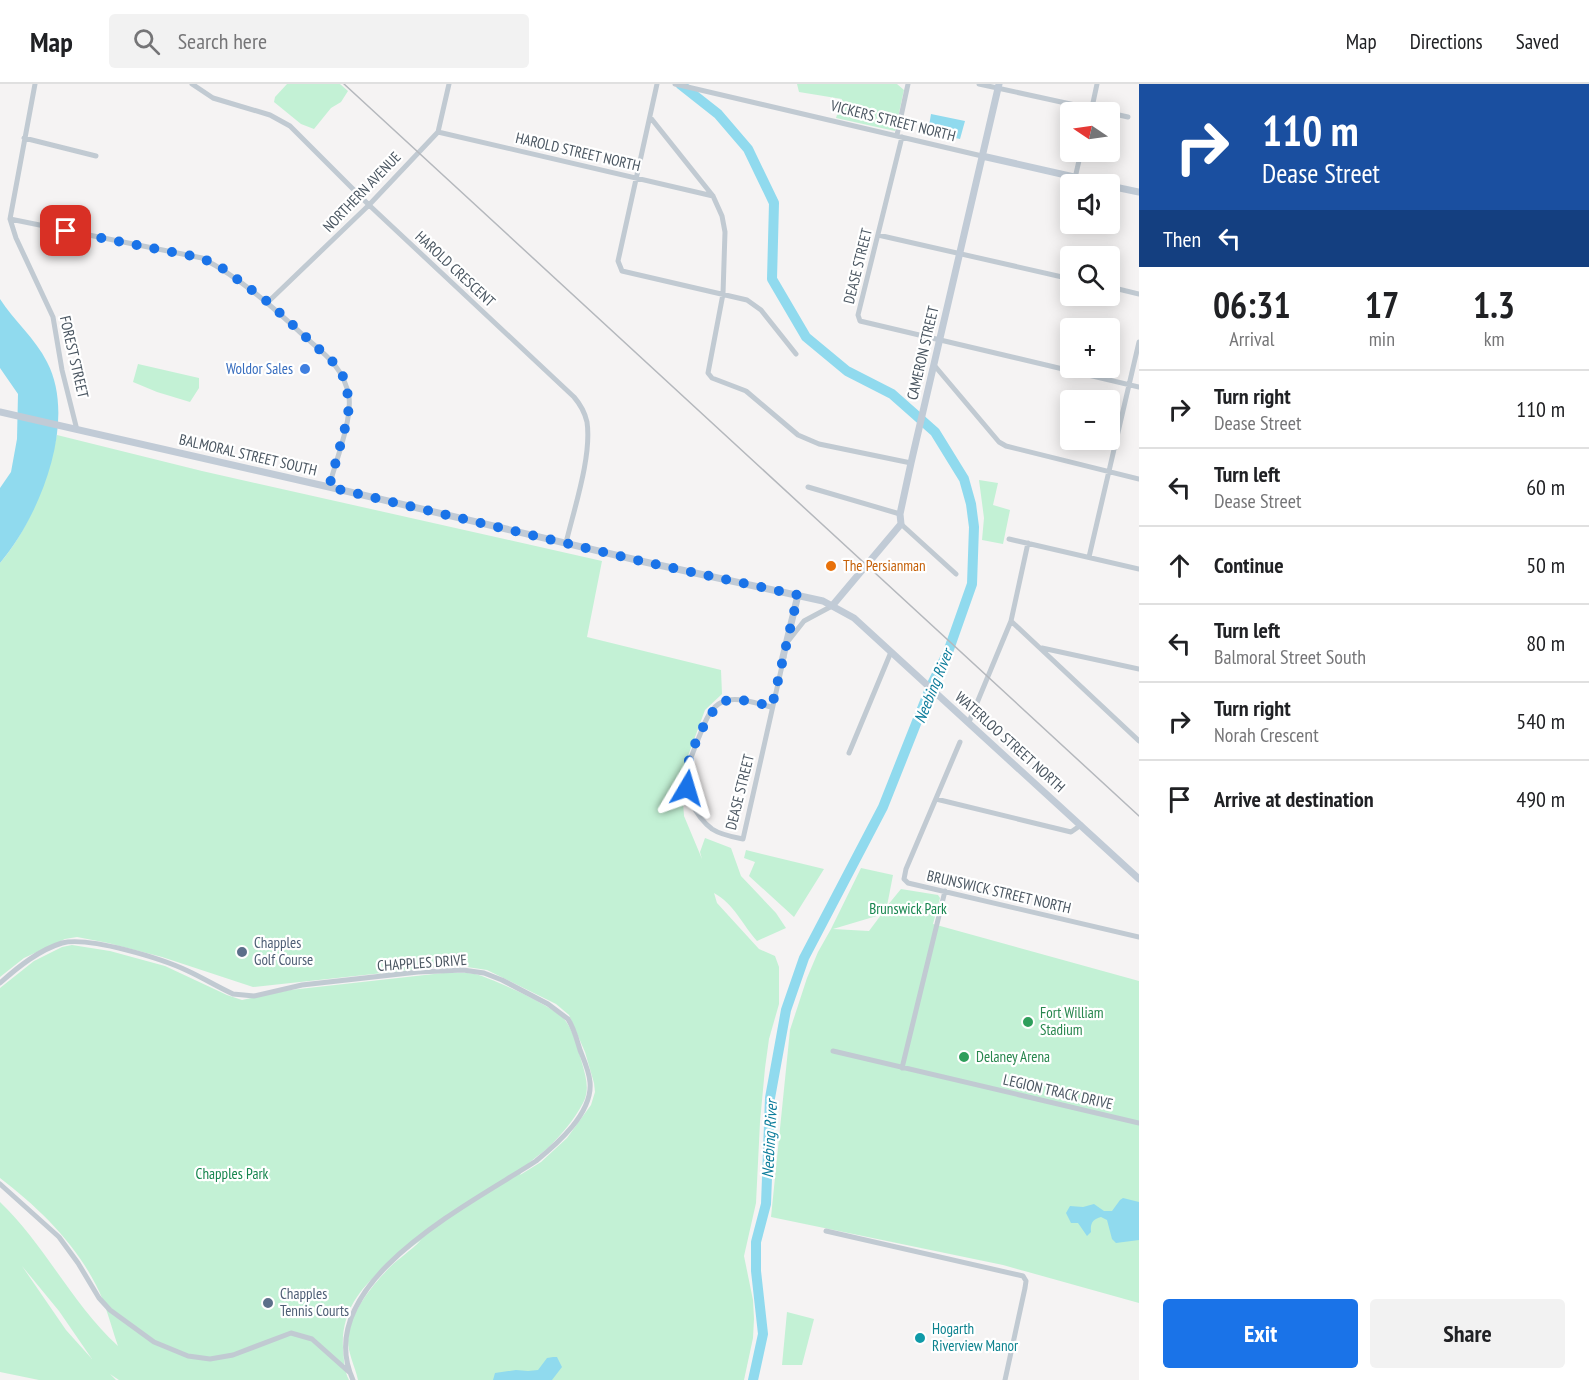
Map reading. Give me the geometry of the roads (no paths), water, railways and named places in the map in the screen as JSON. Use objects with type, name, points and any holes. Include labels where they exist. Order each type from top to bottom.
[{"type":"main road","name":"CAMERON STREET","points":[[901,524],[900,514],[911,463],[998,86]]},
{"type":"main road","name":"VICKERS STREET NORTH","points":[[982,156],[1060,174]]},
{"type":"main road","points":[[1120,188],[1139,192]]},
{"type":"main road","name":"BALMORAL STREET SOUTH","points":[[0,412],[798,595],[823,601],[832,606]]},
{"type":"main road","points":[[832,606],[901,524]]},
{"type":"main road","points":[[783,661],[798,595]]},
{"type":"main road","name":"WATERLOO STREET NORTH","points":[[832,606],[854,618],[1139,879]]},
{"type":"street","name":"FOREST STREET","points":[[35,84],[10,219],[16,238],[53,316],[62,370],[77,430]]},
{"type":"street","name":"HAROLD CRESCENT","points":[[192,84],[213,98],[270,115],[290,126],[369,205],[574,397],[587,421],[587,451],[566,543]]},
{"type":"street","points":[[438,132],[449,84]]},
{"type":"street","points":[[657,84],[618,261],[622,271],[753,303],[796,354]]},
{"type":"street","name":"VICKERS STREET NORTH","points":[[675,84],[703,88],[982,156]]},
{"type":"street","name":"DEASE STREET","points":[[908,84],[878,235],[858,315],[860,321],[940,341]]},
{"type":"street","points":[[979,84],[998,86],[1060,103]]},
{"type":"street","points":[[1093,102],[1097,84]]},
{"type":"street","points":[[1120,115],[1128,117]]},
{"type":"street","points":[[650,117],[713,195],[722,216],[725,232],[723,294],[708,373],[712,378],[746,391],[798,435],[807,439],[819,444],[911,463]]},
{"type":"street","name":"NORTHERN AVENUE","points":[[268,302],[369,205],[438,132]]},
{"type":"street","name":"HAROLD STREET NORTH","points":[[438,132],[713,195]]},
{"type":"street","points":[[24,138],[96,156]]},
{"type":"street","points":[[10,219],[202,258],[222,268],[268,302],[334,363],[344,378],[349,400],[348,417],[329,487]]},
{"type":"street","points":[[878,235],[1060,276]]},
{"type":"street","points":[[1120,289],[1139,294]]},
{"type":"street","points":[[940,341],[1139,387]]},
{"type":"street","points":[[1089,557],[1139,342]]},
{"type":"street","points":[[934,365],[999,442],[1006,446],[1139,478]]},
{"type":"street","points":[[808,487],[900,514]]},
{"type":"street","points":[[901,524],[956,574]]},
{"type":"street","points":[[1009,539],[1139,569]]},
{"type":"street","points":[[969,722],[1011,621],[1028,543]]},
{"type":"street","name":"DEASE STREET","points":[[772,706],[737,700],[719,703],[710,713],[686,773],[687,788],[696,812],[713,830],[743,839],[772,706],[790,638],[804,621],[832,606]]},
{"type":"street","points":[[1011,621],[1139,741]]},
{"type":"street","points":[[1041,648],[1139,669]]},
{"type":"street","points":[[849,753],[891,652]]},
{"type":"street","points":[[960,742],[936,799],[1071,832],[1081,825]]},
{"type":"street","name":"BRUNSWICK STREET NORTH","points":[[936,799],[906,869],[904,879],[908,883],[1139,937]]},
{"type":"street","points":[[902,1068],[945,891]]},
{"type":"street","name":"CHAPPLES DRIVE","points":[[0,983],[21,965],[50,948],[79,941],[105,945],[169,963],[233,994],[244,996],[254,996],[302,985],[418,972],[473,971],[502,981],[542,1000],[562,1013],[568,1020],[590,1081],[584,1108],[574,1124],[553,1148],[412,1242],[372,1282],[348,1325],[345,1346],[349,1372],[353,1380]]},
{"type":"street","name":"LEGION TRACK DRIVE","points":[[833,1051],[1139,1123]]},
{"type":"street","name":"CHAPPLES DRIVE","points":[[0,1184],[59,1237],[99,1298],[110,1310],[154,1341],[188,1356],[210,1359],[232,1355],[291,1333],[312,1339],[349,1372]]},
{"type":"street","points":[[826,1231],[1021,1275],[1026,1281],[1025,1288],[1005,1380]]},
{"type":"water","points":[[931,114],[965,121],[960,139],[928,132]]},
{"type":"water","points":[[0,299],[37,345],[47,362],[56,386],[58,412],[56,439],[41,494],[29,520],[0,563],[0,488],[11,472],[17,439],[18,394],[0,368]]},
{"type":"water","points":[[1123,1198],[1139,1202],[1139,1240],[1116,1243],[1112,1239],[1107,1220],[1101,1217],[1093,1222],[1091,1232],[1087,1236],[1078,1223],[1071,1223],[1066,1213],[1070,1206],[1083,1207],[1094,1204],[1104,1211],[1112,1211]]},
{"type":"water","points":[[557,1357],[562,1367],[552,1380],[493,1380],[495,1373],[538,1370],[547,1358]]},
{"type":"waterway","name":"Neebing River","points":[[680,84],[718,114],[748,149],[774,203],[772,279],[806,337],[847,371],[892,394],[935,432],[964,479],[974,527],[972,584],[948,652],[931,686],[883,807],[804,958],[786,1010],[770,1098],[766,1204],[756,1242],[756,1271],[763,1334],[753,1380]]},
{"type":"railway","points":[[344,84],[1139,816]]},
{"type":"place","name":"Woldor Sales","points":[[305,369]]},
{"type":"place","name":"The Persianman","points":[[831,566]]},
{"type":"place","name":"Chapples Golf Course","points":[[242,952]]},
{"type":"place","name":"Fort William Stadium","points":[[1028,1022]]},
{"type":"place","name":"Delaney Arena","points":[[964,1057]]},
{"type":"place","name":"Chapples Tennis Courts","points":[[268,1303]]},
{"type":"place","name":"Hogarth Riverview Manor","points":[[920,1338]]},
{"type":"park label","name":"Brunswick Park","points":[[908,909]]},
{"type":"park label","name":"Chapples Park","points":[[232,1174]]}]
